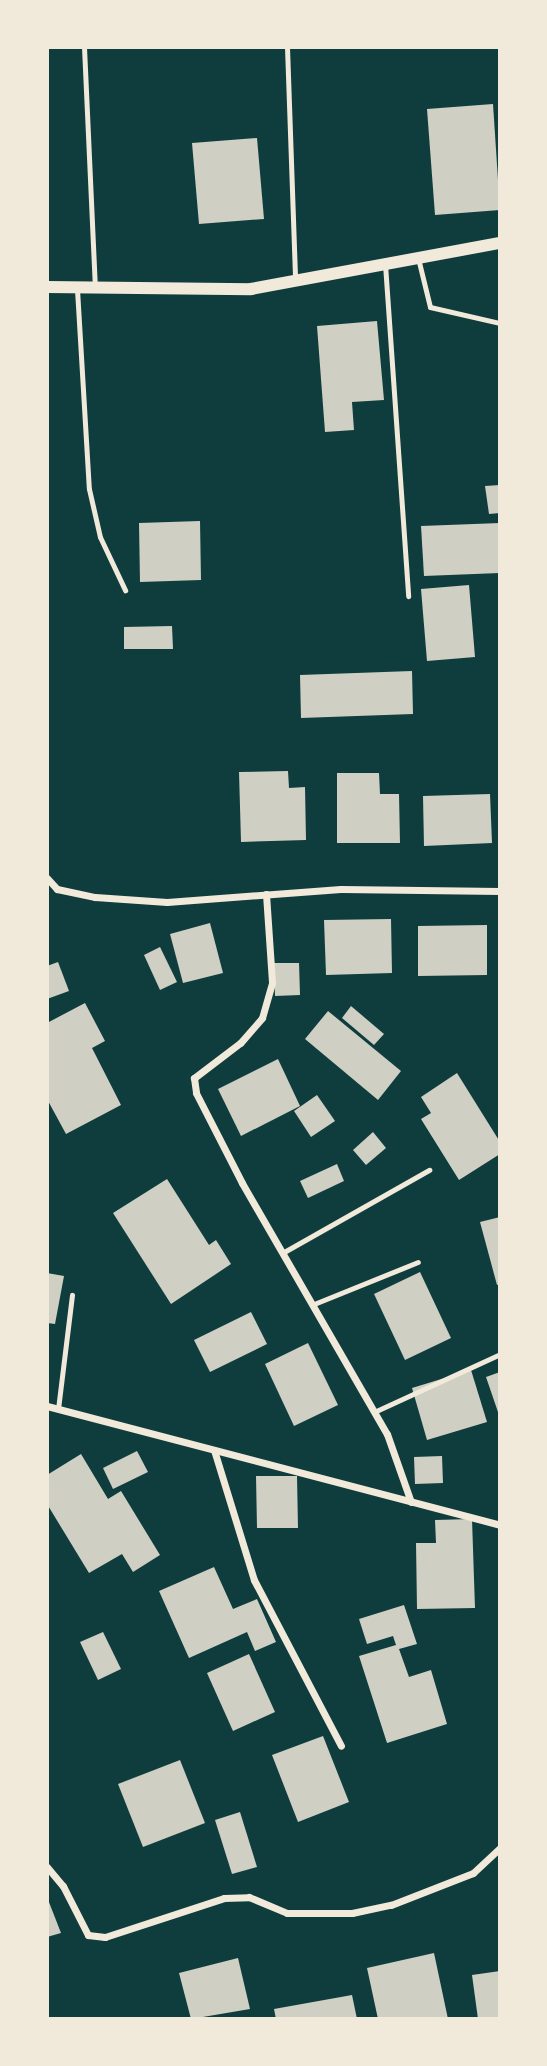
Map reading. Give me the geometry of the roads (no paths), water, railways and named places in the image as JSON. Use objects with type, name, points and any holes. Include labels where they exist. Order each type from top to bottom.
[{"type":"street","points":[[47,287],[95,290],[251,289],[500,243]]},
{"type":"street","points":[[47,878],[57,888],[95,897],[167,901],[341,889],[500,891]]},
{"type":"street","points":[[266,894],[272,983],[262,1018],[240,1043],[194,1079],[196,1093],[242,1183],[374,1412],[402,1468],[411,1502]]},
{"type":"street","points":[[47,1406],[500,1525]]},
{"type":"street","points":[[214,1450],[254,1580],[341,1746]]},
{"type":"street","points":[[47,1867],[62,1886],[88,1935],[105,1937],[224,1898],[249,1897],[287,1913],[352,1913],[391,1905],[473,1874],[500,1848]]},
{"type":"lane","points":[[84,47],[95,290]]},
{"type":"lane","points":[[287,47],[295,281]]},
{"type":"lane","points":[[418,258],[430,307],[500,323]]},
{"type":"lane","points":[[385,264],[408,596]]},
{"type":"lane","points":[[77,289],[89,489],[100,537],[125,590]]},
{"type":"lane","points":[[284,1252],[429,1170]]},
{"type":"lane","points":[[314,1304],[418,1262]]},
{"type":"lane","points":[[58,1409],[72,1295]]},
{"type":"lane","points":[[374,1412],[500,1354]]}]
